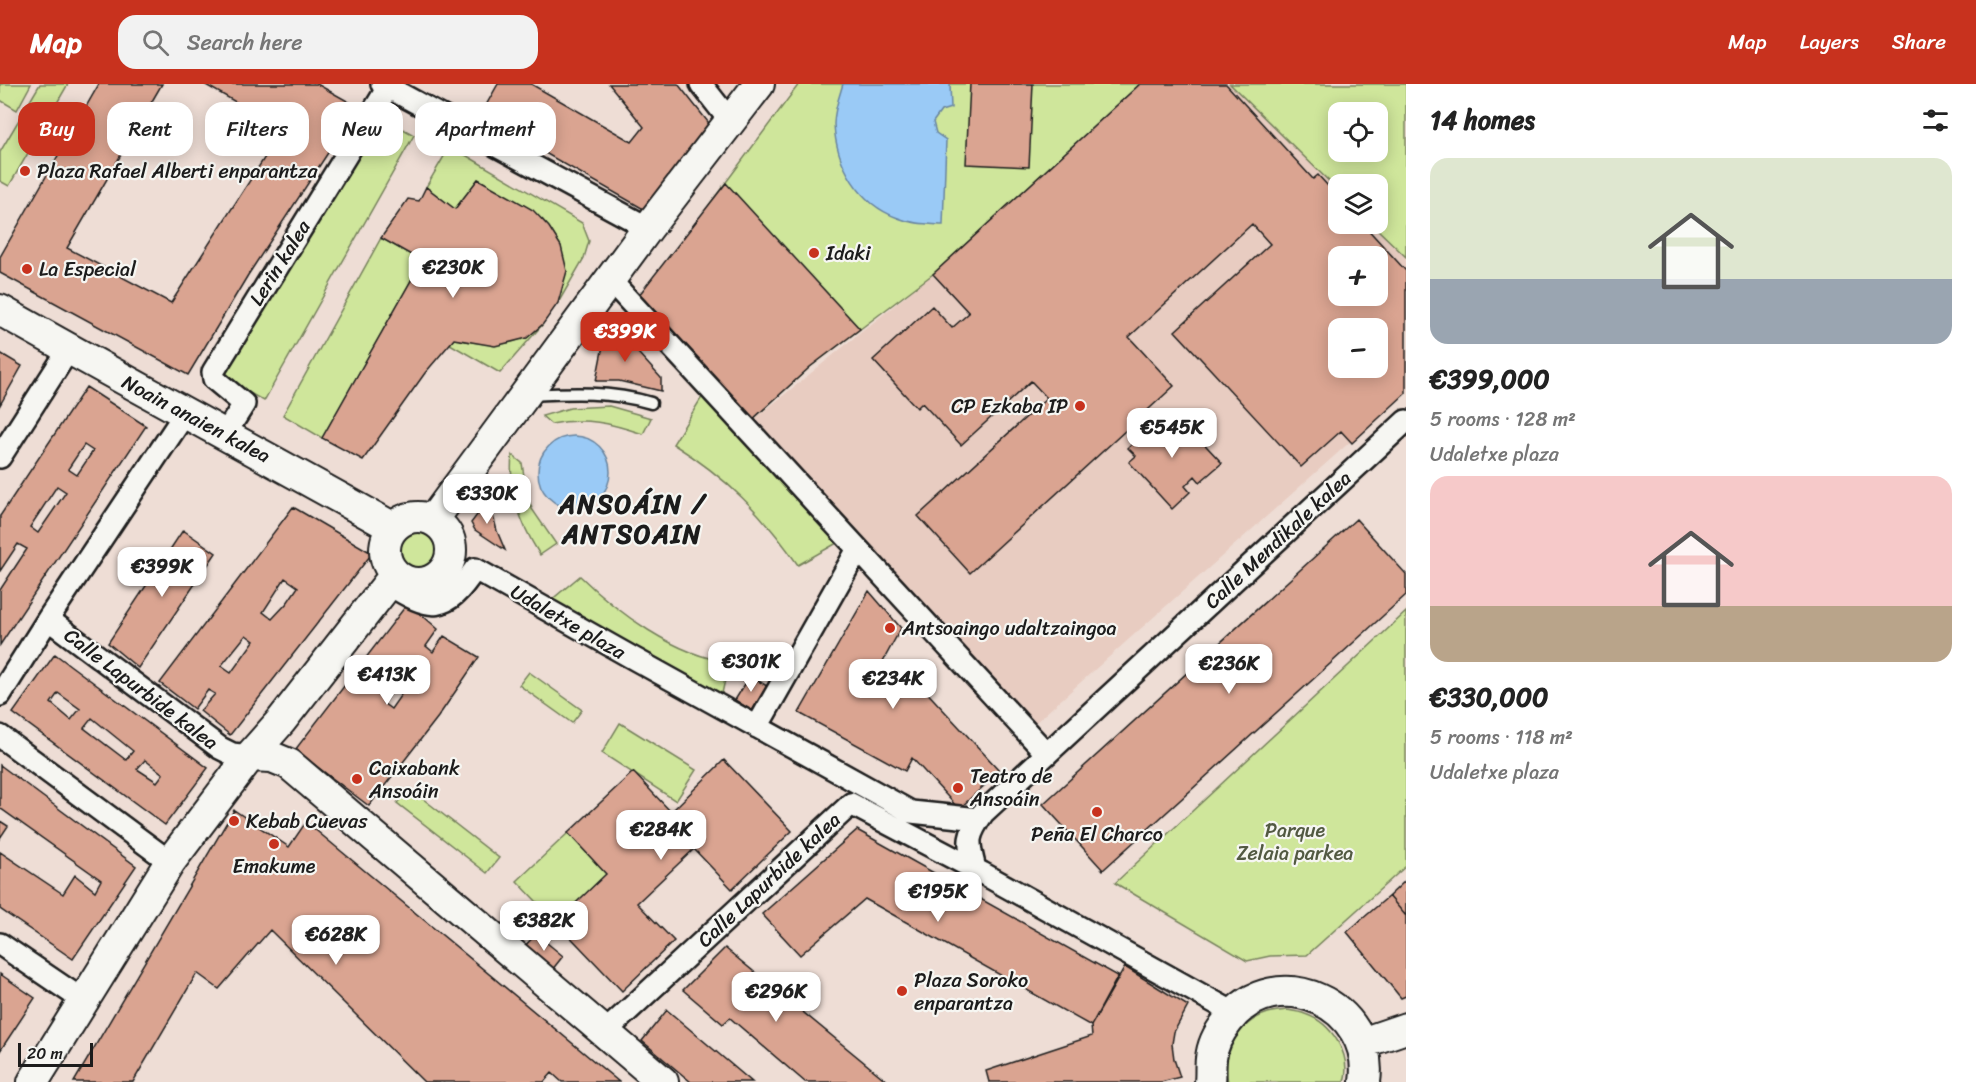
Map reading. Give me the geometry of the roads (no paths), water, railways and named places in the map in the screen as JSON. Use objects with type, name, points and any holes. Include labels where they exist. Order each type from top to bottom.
[{"type":"street","points":[[701,84],[730,121]]},
{"type":"street","points":[[433,520],[648,228],[759,84]]},
{"type":"street","points":[[387,85],[648,228]]},
{"type":"street","name":"Lerin kalea","points":[[225,434],[244,404],[213,379],[213,372],[387,85]]},
{"type":"street","points":[[610,280],[1047,754]]},
{"type":"street","name":"Noain anaien kalea","points":[[0,310],[392,527]]},
{"type":"street","points":[[0,457],[69,349]]},
{"type":"street","points":[[0,695],[186,412]]},
{"type":"street","name":"Calle Mendikale kalea","points":[[975,869],[968,842],[972,830],[983,813],[1406,420]]},
{"type":"street","points":[[419,516],[433,520],[445,531],[451,546],[449,562],[440,575],[425,582],[391,579],[384,543],[392,527],[404,519],[419,516]]},
{"type":"street","points":[[757,727],[858,549]]},
{"type":"street","name":"Udaletxe plaza","points":[[391,579],[412,599],[431,605],[446,602],[460,590],[475,569],[910,812],[979,819]]},
{"type":"street","points":[[33,1082],[170,862],[250,756],[281,721],[391,579]]},
{"type":"street","name":"Calle Lapurbide kalea","points":[[48,619],[220,748],[232,754],[272,757],[289,764],[663,1082]]},
{"type":"street","points":[[0,736],[170,862]]},
{"type":"street","name":"Calle Lapurbide kalea","points":[[605,1032],[851,804],[975,869],[1234,1013]]},
{"type":"street","points":[[0,944],[84,1000]]},
{"type":"street","points":[[1210,1082],[1210,1058],[1218,1033],[1234,1013],[1255,999],[1281,992],[1306,994],[1330,1004],[1349,1021],[1362,1043],[1367,1069],[1365,1082]]},
{"type":"street","points":[[1362,1043],[1406,1028]]},
{"type":"lane","points":[[525,395],[607,394],[629,396],[651,403]]},
{"type":"water","points":[[843,84],[950,84],[951,108],[941,111],[933,122],[936,133],[946,140],[943,225],[909,221],[884,212],[861,193],[852,181],[839,154],[834,124]]},
{"type":"water","points":[[581,436],[600,446],[608,458],[610,472],[608,486],[600,498],[588,506],[567,508],[548,498],[540,486],[538,465],[548,446],[560,438]]},
{"type":"place","name":"Plaza Rafael Alberti enparantza","points":[[25,171]]},
{"type":"place","name":"Idaki","points":[[814,253]]},
{"type":"place","name":"La Especial","points":[[27,269]]},
{"type":"place","name":"CP Ezkaba IP","points":[[1080,406]]},
{"type":"place","name":"Antsoaingo udaltzaingoa","points":[[890,628]]},
{"type":"place","name":"Caixabank Ansoáin","points":[[357,779]]},
{"type":"place","name":"Teatro de Ansoáin","points":[[958,788]]},
{"type":"place","name":"Peña El Charco","points":[[1097,812]]},
{"type":"place","name":"Kebab Cuevas","points":[[234,821]]},
{"type":"place","name":"Emakume","points":[[274,844]]},
{"type":"place","name":"Plaza Soroko enparantza","points":[[902,991]]},
{"type":"district","name":"ANSOÁIN / ANTSOAIN","points":[[632,519]]},
{"type":"park label","name":"Parque Zelaia parkea","points":[[1295,842]]}]
